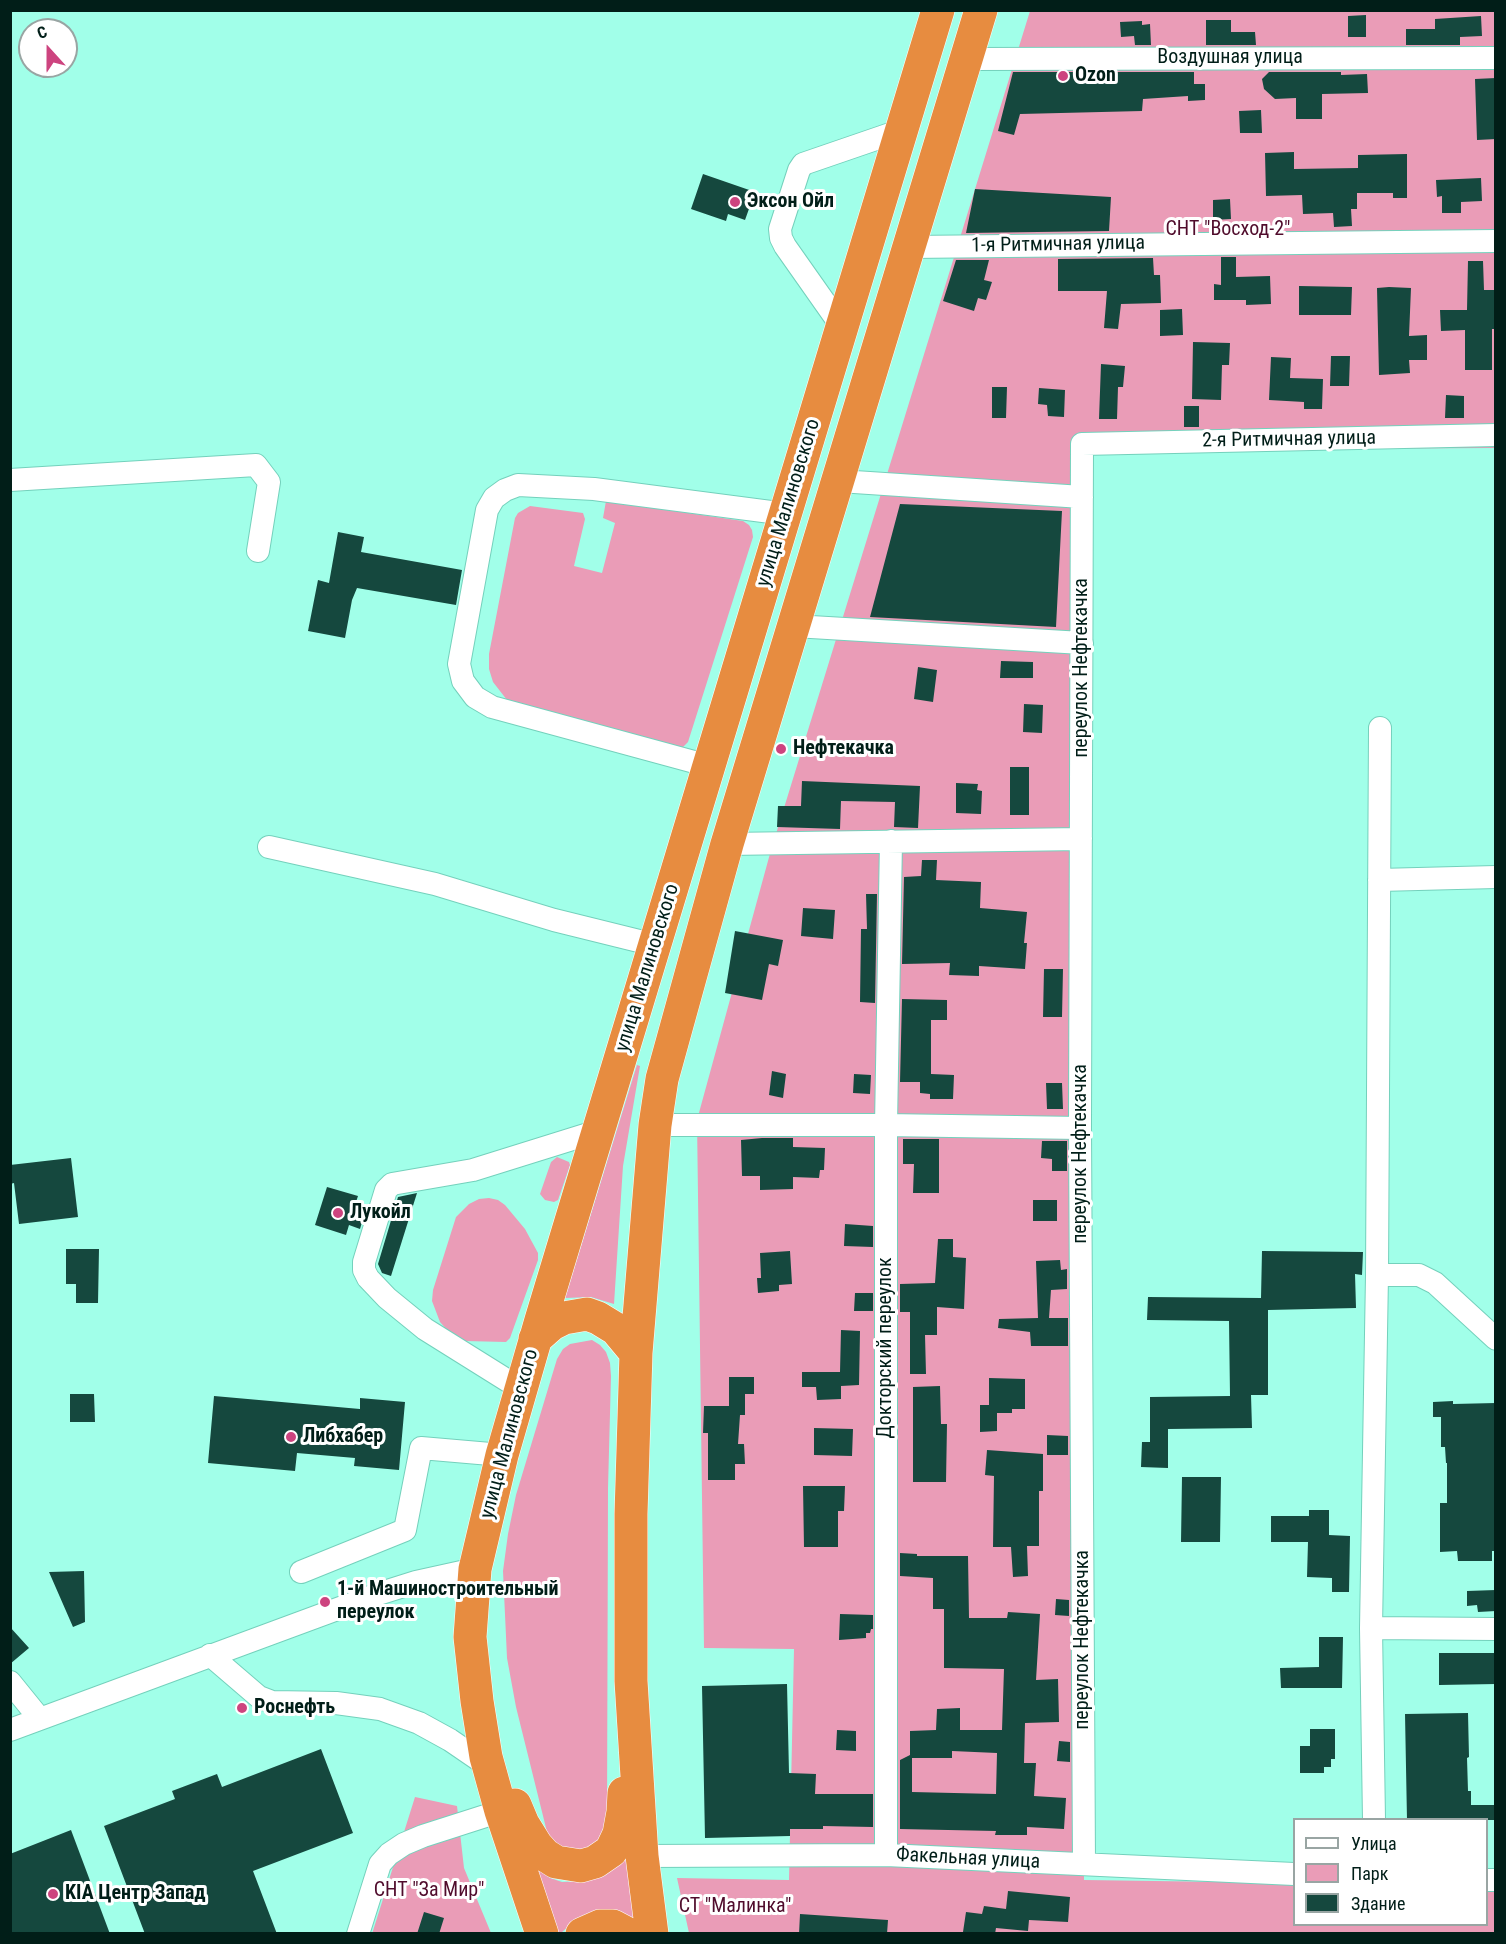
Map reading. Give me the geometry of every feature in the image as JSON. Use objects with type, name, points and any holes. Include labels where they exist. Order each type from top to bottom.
[{"type":"highway","name":"улица Малиновского","points":[[542,1934],[488,1766],[477,1701],[470,1637],[476,1569],[502,1455],[535,1339],[938,10]]},
{"type":"highway","name":"улица Малиновского","points":[[652,1934],[642,1856],[631,1681],[631,1514],[636,1353],[655,1125],[662,1079],[727,844],[981,10]]},
{"type":"highway","points":[[535,1339],[552,1323],[564,1318],[587,1314],[616,1329],[636,1353]]},
{"type":"highway","points":[[483,1732],[523,1824],[536,1845],[545,1855],[562,1864],[581,1866],[595,1862],[611,1851],[619,1834],[631,1681]]},
{"type":"highway","points":[[582,1934],[600,1926],[613,1926],[628,1934]]},
{"type":"street","name":"Воздушная улица","points":[[965,59],[1496,58]]},
{"type":"street","points":[[842,327],[785,246],[780,229],[803,164],[902,130]]},
{"type":"street","name":"1-я Ритмичная улица","points":[[909,247],[1496,241]]},
{"type":"street","name":"2-я Ритмичная улица","points":[[1082,444],[1496,435]]},
{"type":"street","name":"переулок Нефтекачка","points":[[1082,444],[1080,1128],[1084,1864]]},
{"type":"street","points":[[10,480],[256,465],[269,482],[258,551]]},
{"type":"street","points":[[839,481],[1082,497]]},
{"type":"street","points":[[709,766],[492,707],[475,697],[463,681],[459,664],[487,510],[494,498],[518,485],[594,489],[786,514]]},
{"type":"street","points":[[794,626],[1082,643]]},
{"type":"street","points":[[1374,1818],[1371,1628],[1377,1275],[1380,728]]},
{"type":"street","points":[[727,844],[1081,839]]},
{"type":"street","name":"Докторский переулок","points":[[886,1855],[886,1125],[891,841]]},
{"type":"street","points":[[269,848],[435,884],[554,920],[655,945]]},
{"type":"street","points":[[1379,880],[1496,877]]},
{"type":"street","points":[[655,1125],[1080,1128]]},
{"type":"street","points":[[521,1389],[425,1329],[381,1291],[364,1270],[363,1262],[386,1190],[392,1184],[473,1170],[598,1131]]},
{"type":"street","points":[[1377,1275],[1419,1275],[1436,1283],[1496,1339]]},
{"type":"street","points":[[301,1572],[405,1530],[421,1448],[502,1455]]},
{"type":"street","points":[[10,1730],[378,1594],[416,1582],[476,1569]]},
{"type":"street","points":[[1371,1628],[1496,1629]]},
{"type":"street","points":[[210,1655],[259,1697],[272,1702],[336,1703],[380,1709],[419,1723],[450,1740],[488,1766]]},
{"type":"street","points":[[10,1682],[40,1719]]},
{"type":"street","points":[[358,1934],[380,1864],[389,1854],[404,1844],[423,1836],[501,1811]]},
{"type":"street","name":"Факельная улица","points":[[642,1856],[886,1855],[1293,1874]]},
{"type":"green space","name":"СНТ \"Восход-2\"","points":[[1030,11],[1495,11],[1495,448],[1088,450],[1084,1880],[1293,1883],[1293,1926],[1488,1926],[1488,1885],[1495,1885],[1495,1933],[689,1933],[677,1878],[789,1880],[794,1649],[704,1648],[697,1120],[771,850]]},
{"type":"green space","points":[[606,501],[743,521],[752,530],[753,537],[688,742],[683,747],[507,700],[493,682],[489,669],[489,654],[515,518],[518,513],[530,506],[583,513],[585,519],[574,566],[602,573],[615,523],[603,518]]},
{"type":"green space","points":[[637,1065],[640,1066],[623,1166],[614,1304],[591,1297],[565,1298]]},
{"type":"green space","points":[[557,1157],[569,1162],[570,1165],[558,1200],[554,1202],[545,1200],[540,1194],[551,1162]]},
{"type":"green space","points":[[489,1198],[505,1205],[525,1229],[538,1253],[538,1260],[510,1338],[506,1342],[465,1341],[451,1334],[440,1322],[432,1301],[433,1290],[456,1217],[469,1204],[479,1199]]},
{"type":"green space","points":[[592,1340],[606,1352],[611,1376],[608,1488],[607,1823],[594,1849],[567,1854],[548,1836],[516,1707],[507,1658],[503,1571],[516,1495],[557,1359],[563,1349],[570,1344]]},
{"type":"green space","name":"СНТ \"За Мир\"","points":[[415,1797],[457,1806],[464,1868],[491,1933],[372,1934]]},
{"type":"green space","points":[[628,1852],[635,1921],[574,1921],[558,1933],[537,1869],[550,1878],[562,1882],[586,1881]]},
{"type":"building","points":[[1366,15],[1366,37],[1348,37],[1348,16]]},
{"type":"building","points":[[1481,16],[1482,36],[1460,37],[1460,45],[1406,45],[1406,29],[1435,29],[1435,19]]},
{"type":"building","points":[[1206,20],[1231,20],[1231,32],[1255,32],[1256,45],[1206,45]]},
{"type":"building","points":[[1142,21],[1142,25],[1150,24],[1151,45],[1135,45],[1134,36],[1121,37],[1120,22]]},
{"type":"building","points":[[1013,72],[1194,72],[1194,84],[1205,84],[1205,100],[1188,101],[1188,96],[1143,99],[1142,111],[1020,114],[1014,135],[998,131]]},
{"type":"building","points":[[1269,72],[1367,74],[1368,93],[1322,94],[1322,119],[1296,119],[1296,98],[1275,99],[1264,89],[1262,79]]},
{"type":"building","points":[[1496,78],[1496,139],[1477,140],[1475,79]]},
{"type":"building","points":[[1261,110],[1262,133],[1240,133],[1239,111]]},
{"type":"building","points":[[1294,152],[1294,169],[1358,168],[1358,155],[1407,154],[1407,198],[1393,198],[1393,193],[1357,193],[1357,209],[1351,209],[1352,226],[1334,227],[1333,213],[1303,214],[1302,195],[1266,196],[1265,153]]},
{"type":"building","points":[[703,174],[755,192],[745,220],[728,214],[726,221],[691,209]]},
{"type":"building","points":[[1481,178],[1482,201],[1461,202],[1461,213],[1442,213],[1442,196],[1437,197],[1436,180]]},
{"type":"building","points":[[975,189],[1111,197],[1109,231],[966,233]]},
{"type":"building","points":[[1230,199],[1231,219],[1213,220],[1213,200]]},
{"type":"building","points":[[1221,257],[1236,257],[1236,277],[1270,276],[1271,304],[1246,305],[1246,300],[1214,300],[1214,284],[1221,285]]},
{"type":"building","points":[[1153,258],[1154,275],[1160,275],[1161,303],[1121,304],[1118,329],[1104,328],[1107,291],[1058,291],[1058,259]]},
{"type":"building","points":[[956,260],[989,260],[984,280],[992,282],[986,300],[978,298],[974,311],[943,301]]},
{"type":"building","points":[[1468,261],[1483,261],[1484,290],[1496,290],[1496,329],[1492,329],[1492,370],[1465,370],[1465,330],[1441,331],[1440,310],[1467,310]]},
{"type":"building","points":[[1299,286],[1352,287],[1351,315],[1299,315]]},
{"type":"building","points":[[1377,288],[1411,288],[1409,336],[1427,335],[1427,360],[1409,360],[1410,373],[1379,375]]},
{"type":"building","points":[[1182,309],[1183,335],[1160,336],[1160,310]]},
{"type":"building","points":[[1193,342],[1230,343],[1229,365],[1222,365],[1221,400],[1192,399]]},
{"type":"building","points":[[1331,356],[1350,356],[1349,386],[1330,386]]},
{"type":"building","points":[[1271,357],[1291,358],[1290,378],[1323,379],[1322,409],[1304,409],[1304,402],[1269,400]]},
{"type":"building","points":[[1101,364],[1125,366],[1123,387],[1118,387],[1117,419],[1099,419]]},
{"type":"building","points":[[992,387],[1007,387],[1006,418],[992,418]]},
{"type":"building","points":[[1039,388],[1065,390],[1064,417],[1048,416],[1047,405],[1038,404]]},
{"type":"building","points":[[1446,395],[1464,396],[1464,418],[1445,418]]},
{"type":"building","points":[[1184,406],[1199,406],[1199,427],[1184,427]]},
{"type":"building","points":[[900,504],[1062,511],[1056,627],[870,617]]},
{"type":"building","points":[[338,532],[364,537],[361,552],[462,570],[456,605],[357,588],[352,600],[345,638],[308,631],[318,580],[329,583]]},
{"type":"building","points":[[1001,661],[1033,662],[1033,678],[1000,678]]},
{"type":"building","points":[[918,667],[937,670],[933,702],[914,699]]},
{"type":"building","points":[[1024,704],[1043,705],[1042,733],[1023,732]]},
{"type":"building","points":[[1010,767],[1029,767],[1029,815],[1010,815]]},
{"type":"building","points":[[802,781],[920,786],[918,828],[894,827],[895,802],[841,801],[840,829],[777,827],[778,806],[801,806]]},
{"type":"building","points":[[956,783],[978,784],[977,790],[982,791],[981,814],[956,813]]},
{"type":"building","points":[[922,860],[937,860],[936,880],[981,882],[980,908],[1027,912],[1024,943],[1027,943],[1025,969],[979,966],[979,976],[949,975],[950,963],[902,964],[904,877],[921,876]]},
{"type":"building","points":[[866,894],[877,894],[875,1003],[860,1002],[861,929],[867,929]]},
{"type":"building","points":[[803,908],[835,910],[833,939],[801,936]]},
{"type":"building","points":[[735,931],[783,940],[778,966],[769,964],[762,1000],[725,993]]},
{"type":"building","points":[[1044,969],[1063,969],[1062,1017],[1043,1017]]},
{"type":"building","points":[[902,999],[947,1000],[947,1020],[931,1020],[931,1074],[954,1075],[953,1099],[930,1099],[930,1094],[920,1093],[920,1082],[900,1082]]},
{"type":"building","points":[[772,1071],[786,1074],[783,1098],[769,1095]]},
{"type":"building","points":[[854,1074],[871,1075],[870,1094],[853,1093]]},
{"type":"building","points":[[1046,1083],[1062,1083],[1063,1109],[1047,1109]]},
{"type":"building","points":[[793,1138],[793,1147],[825,1148],[824,1170],[820,1170],[819,1178],[793,1177],[793,1189],[760,1190],[760,1176],[742,1176],[741,1140]]},
{"type":"building","points":[[903,1139],[939,1139],[939,1193],[913,1193],[914,1164],[903,1164]]},
{"type":"building","points":[[1042,1141],[1067,1141],[1067,1171],[1052,1171],[1052,1159],[1041,1158]]},
{"type":"building","points":[[71,1158],[78,1217],[19,1224],[14,1183],[10,1184],[10,1165]]},
{"type":"building","points":[[327,1187],[358,1196],[354,1208],[365,1212],[360,1229],[349,1225],[346,1235],[315,1225]]},
{"type":"building","points":[[417,1193],[391,1276],[382,1273],[378,1264],[398,1197]]},
{"type":"building","points":[[1033,1200],[1057,1200],[1057,1221],[1033,1221]]},
{"type":"building","points":[[845,1224],[873,1226],[873,1247],[844,1246]]},
{"type":"building","points":[[938,1239],[953,1239],[953,1257],[966,1258],[964,1309],[937,1307],[937,1335],[925,1335],[926,1374],[910,1374],[910,1312],[900,1312],[900,1284],[935,1283]]},
{"type":"building","points":[[66,1249],[99,1249],[98,1303],[76,1303],[76,1284],[66,1284]]},
{"type":"building","points":[[790,1251],[792,1284],[779,1285],[779,1291],[758,1293],[757,1278],[761,1278],[760,1253]]},
{"type":"building","points":[[1262,1251],[1363,1252],[1362,1275],[1355,1274],[1356,1308],[1268,1310],[1268,1395],[1251,1395],[1252,1428],[1168,1429],[1168,1468],[1141,1467],[1142,1442],[1150,1442],[1150,1397],[1230,1396],[1229,1321],[1147,1320],[1148,1297],[1261,1298]]},
{"type":"building","points":[[1060,1260],[1061,1270],[1067,1269],[1067,1289],[1051,1290],[1049,1318],[1068,1318],[1068,1346],[1031,1346],[1030,1332],[998,1328],[999,1319],[1038,1318],[1036,1261]]},
{"type":"building","points":[[855,1293],[873,1293],[873,1311],[854,1311]]},
{"type":"building","points":[[841,1330],[860,1331],[859,1385],[841,1386],[841,1399],[817,1400],[816,1387],[802,1387],[802,1372],[840,1372]]},
{"type":"building","points":[[729,1377],[754,1377],[754,1394],[745,1394],[745,1415],[740,1415],[738,1444],[744,1444],[745,1464],[735,1464],[735,1480],[708,1480],[708,1433],[703,1433],[704,1406],[729,1406]]},
{"type":"building","points":[[989,1378],[1025,1379],[1025,1409],[1012,1409],[1012,1413],[997,1413],[997,1431],[980,1432],[980,1405],[989,1405]]},
{"type":"building","points":[[940,1386],[941,1424],[947,1424],[946,1482],[913,1482],[913,1387]]},
{"type":"building","points":[[70,1394],[94,1394],[95,1422],[70,1422]]},
{"type":"building","points":[[214,1396],[360,1409],[360,1398],[405,1402],[399,1470],[354,1466],[355,1458],[297,1453],[295,1471],[208,1463]]},
{"type":"building","points":[[1453,1401],[1453,1404],[1496,1403],[1496,1551],[1492,1551],[1492,1561],[1458,1561],[1457,1551],[1440,1552],[1440,1503],[1447,1503],[1447,1463],[1445,1447],[1441,1447],[1441,1417],[1433,1417],[1433,1402]]},
{"type":"building","points":[[814,1428],[853,1429],[852,1456],[814,1455]]},
{"type":"building","points":[[1047,1435],[1068,1436],[1068,1455],[1047,1455]]},
{"type":"building","points":[[987,1450],[1043,1454],[1043,1491],[1039,1491],[1039,1546],[1027,1546],[1028,1576],[1013,1577],[1011,1547],[993,1547],[994,1476],[985,1475]]},
{"type":"building","points":[[1182,1477],[1221,1477],[1220,1542],[1181,1542]]},
{"type":"building","points":[[803,1486],[845,1486],[844,1511],[838,1511],[838,1547],[804,1547]]},
{"type":"building","points":[[1309,1510],[1329,1510],[1329,1535],[1350,1536],[1349,1592],[1332,1592],[1332,1578],[1307,1577],[1308,1542],[1271,1542],[1271,1516],[1309,1516]]},
{"type":"building","points":[[900,1553],[917,1554],[917,1556],[968,1556],[969,1618],[1007,1618],[1008,1612],[1040,1614],[1036,1680],[1058,1679],[1059,1722],[1025,1723],[1024,1763],[1036,1763],[1034,1796],[1066,1798],[1064,1829],[1027,1827],[1027,1835],[995,1835],[996,1831],[900,1829],[900,1760],[910,1755],[910,1731],[936,1730],[937,1709],[960,1708],[960,1730],[1002,1730],[1004,1669],[944,1668],[944,1609],[933,1609],[933,1578],[900,1576]],"holes":[[[952,1751],[997,1753],[996,1794],[912,1792],[912,1758],[952,1758]]]},
{"type":"building","points":[[84,1571],[85,1622],[73,1627],[49,1572]]},
{"type":"building","points":[[1496,1590],[1496,1611],[1478,1612],[1477,1605],[1467,1606],[1467,1591]]},
{"type":"building","points":[[1056,1599],[1069,1600],[1069,1616],[1055,1615]]},
{"type":"building","points":[[840,1614],[873,1615],[873,1629],[870,1633],[866,1633],[866,1638],[839,1640]]},
{"type":"building","points":[[10,1627],[29,1648],[10,1664]]},
{"type":"building","points":[[1319,1637],[1343,1637],[1342,1688],[1281,1688],[1280,1668],[1319,1667]]},
{"type":"building","points":[[1439,1653],[1496,1653],[1496,1684],[1439,1685]]},
{"type":"building","points":[[787,1684],[789,1773],[816,1774],[815,1794],[873,1794],[873,1827],[823,1826],[823,1829],[790,1829],[790,1836],[705,1838],[702,1686]]},
{"type":"building","points":[[1468,1713],[1468,1791],[1471,1791],[1471,1805],[1496,1805],[1496,1820],[1488,1820],[1488,1818],[1407,1818],[1405,1714]]},
{"type":"building","points":[[1310,1729],[1335,1729],[1335,1759],[1331,1759],[1331,1767],[1324,1767],[1324,1773],[1300,1773],[1300,1746],[1310,1746]]},
{"type":"building","points":[[837,1730],[856,1731],[856,1751],[836,1750]]},
{"type":"building","points":[[1059,1741],[1070,1742],[1070,1762],[1057,1761]]},
{"type":"building","points":[[321,1749],[353,1833],[253,1871],[277,1934],[145,1934],[104,1826],[175,1799],[172,1791],[217,1774],[222,1787]]},
{"type":"building","name":"KIA Центр Запад","points":[[71,1830],[110,1934],[10,1934],[10,1854]]},
{"type":"building","points":[[1008,1891],[1070,1897],[1068,1922],[1029,1920],[1028,1931],[996,1928],[995,1934],[963,1932],[966,1912],[982,1914],[984,1906],[1006,1909]]},
{"type":"building","points":[[424,1912],[444,1918],[439,1934],[417,1934]]},
{"type":"building","points":[[800,1914],[888,1920],[887,1934],[799,1934]]},
{"type":"place","name":"Ozon","points":[[1063,76]]},
{"type":"place","name":"Эксон Ойл","points":[[735,202]]},
{"type":"place","name":"Нефтекачка","points":[[781,749]]},
{"type":"place","name":"Лукойл","points":[[338,1213]]},
{"type":"place","name":"Либхабер","points":[[291,1437]]},
{"type":"place","name":"1-й Машиностроительный переулок","points":[[325,1602]]},
{"type":"place","name":"Роснефть","points":[[242,1708]]},
{"type":"place","name":"KIA Центр Запад","points":[[53,1894]]},
{"type":"park label","name":"СТ \"Малинка\"","points":[[735,1907]]}]
